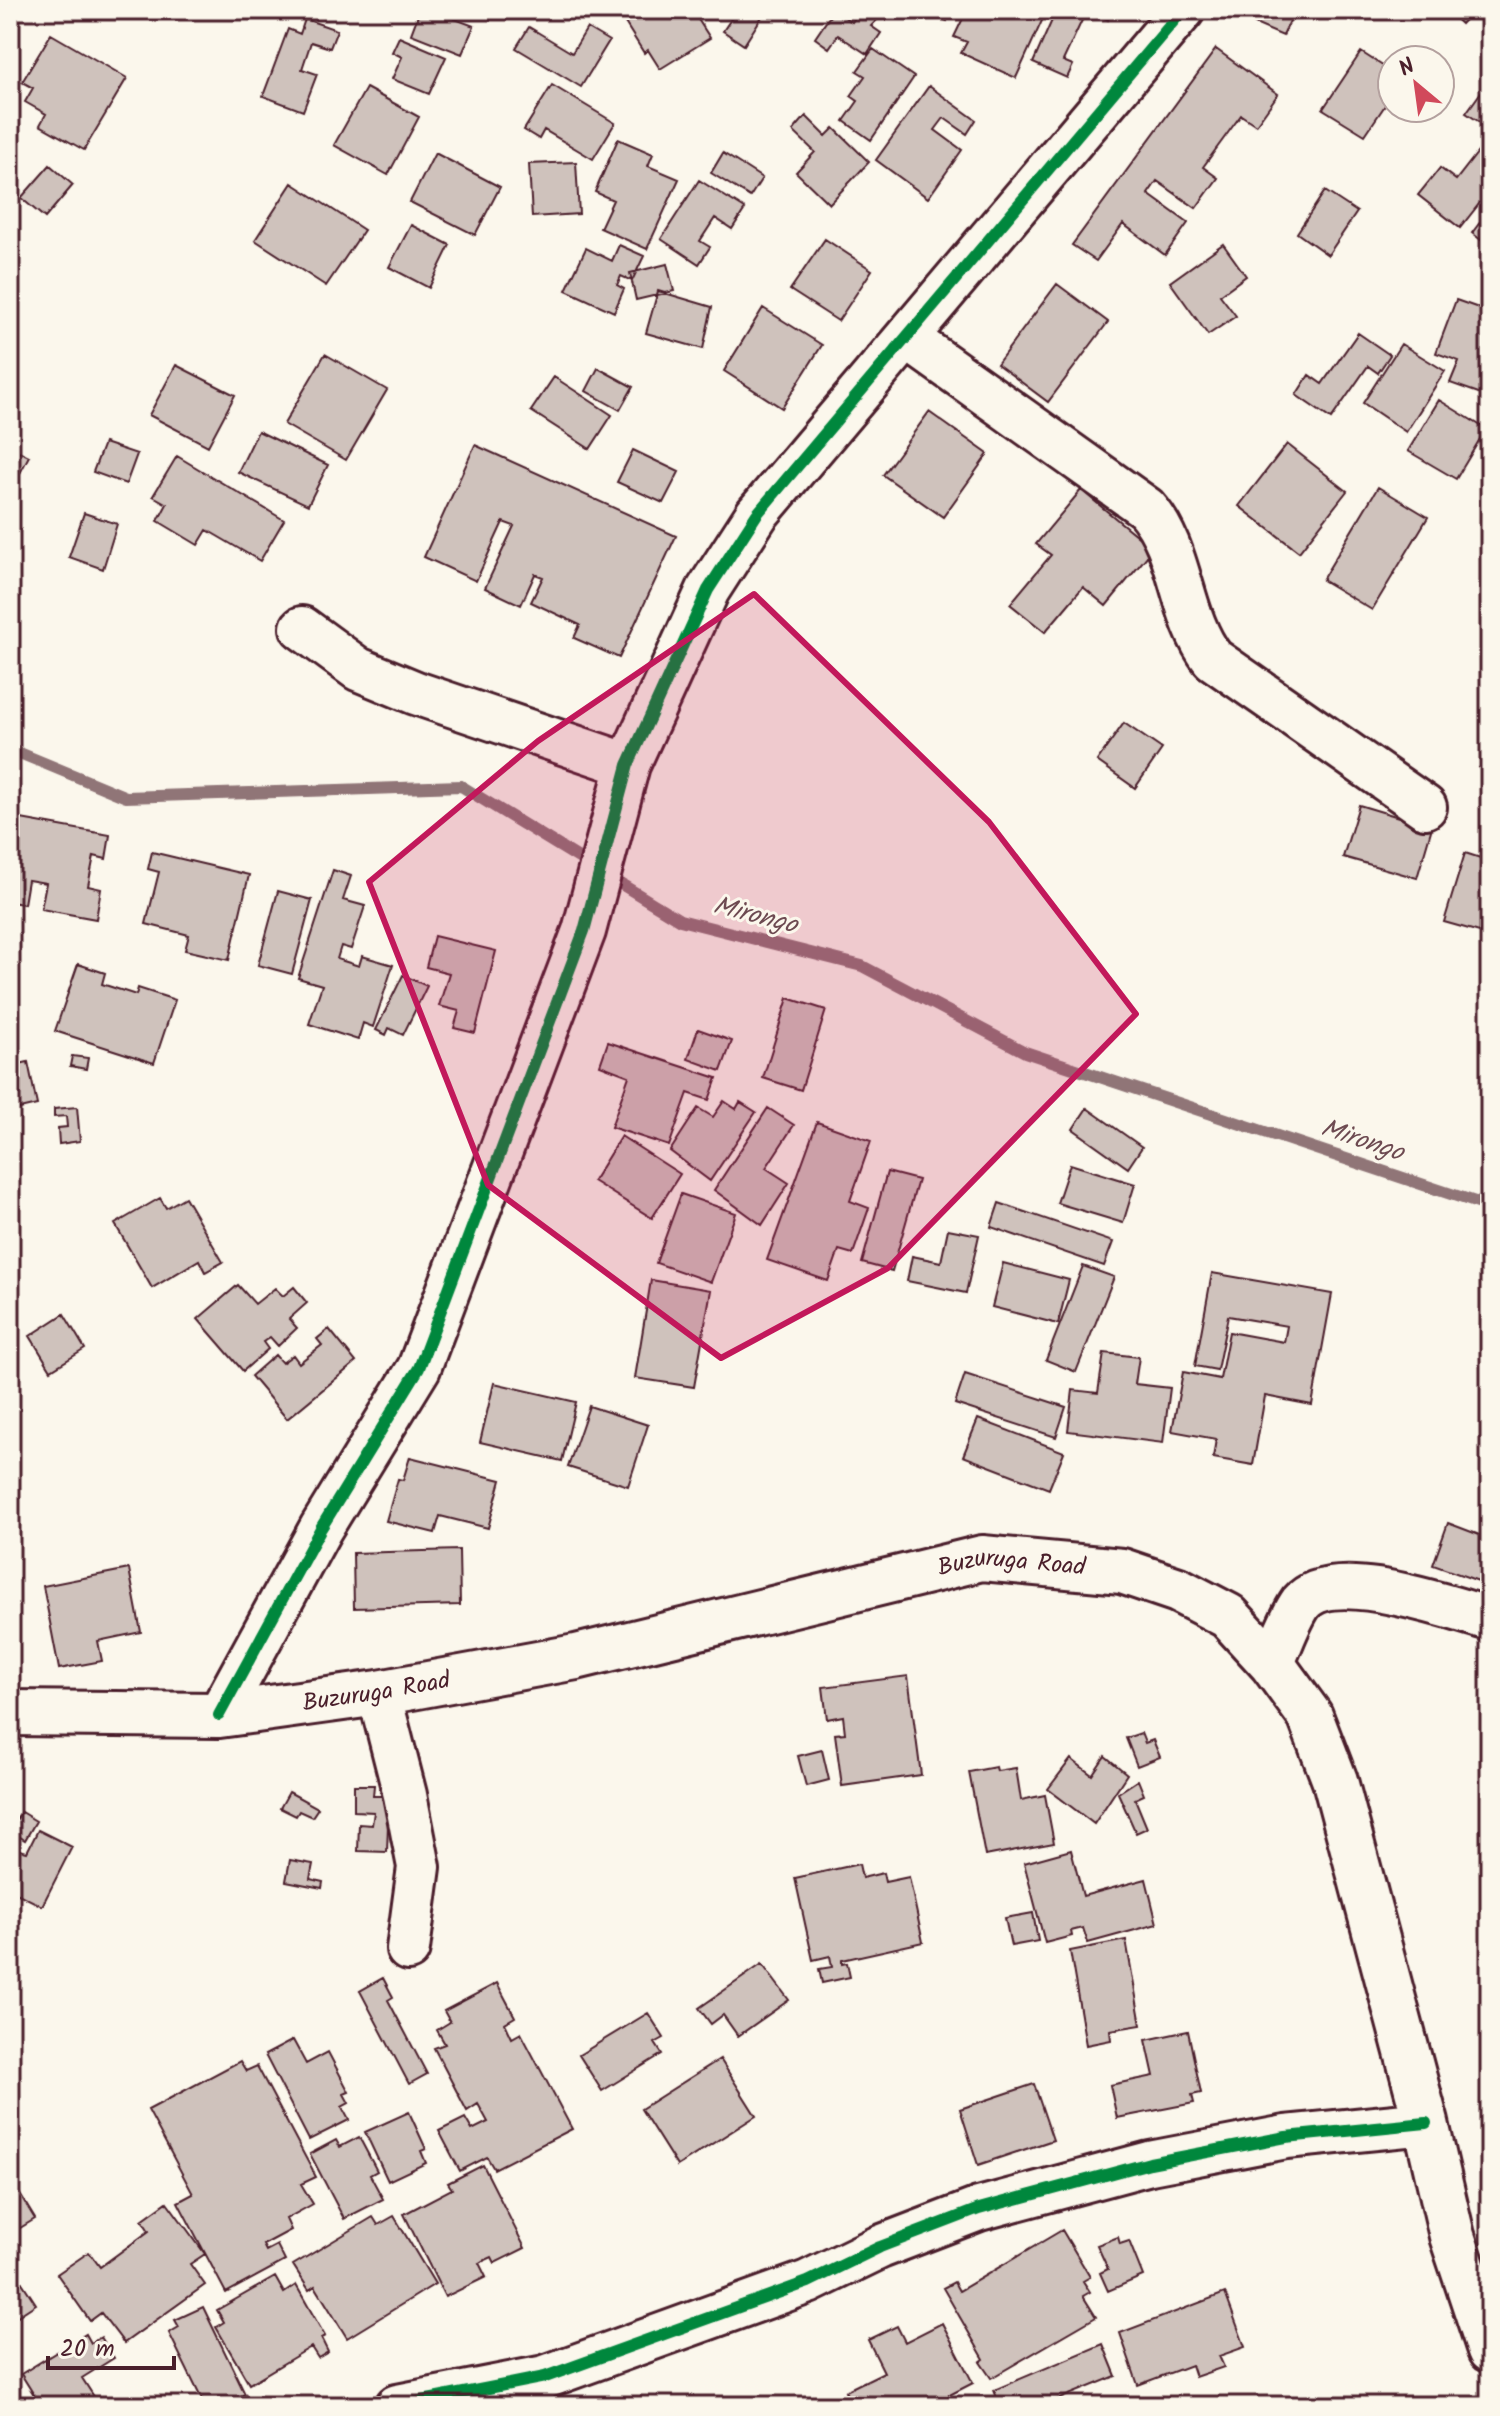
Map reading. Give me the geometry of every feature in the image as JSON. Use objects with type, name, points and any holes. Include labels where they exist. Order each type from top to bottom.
[{"type":"main road","name":"Buzuruga Road","points":[[10,1713],[219,1715],[379,1693],[576,1657],[982,1558],[1122,1571],[1178,1590],[1228,1616],[1272,1664],[1310,1716],[1335,1781],[1426,2123],[1452,2236],[1490,2350]]},
{"type":"street","points":[[219,1715],[321,1528],[419,1368],[584,931],[606,861],[628,765],[708,590],[757,514],[1183,10]]},
{"type":"street","points":[[907,338],[1146,508],[1163,536],[1194,625],[1213,659],[1425,807]]},
{"type":"street","points":[[302,628],[358,669],[416,693],[628,765]]},
{"type":"street","points":[[1272,1664],[1302,1602],[1321,1591],[1373,1589],[1490,1619]]},
{"type":"street","points":[[379,1693],[419,1867],[408,1949]]},
{"type":"street","points":[[397,2406],[545,2377],[808,2282],[880,2247],[979,2209],[1150,2163],[1286,2137],[1426,2123]]},
{"type":"highlighted area","points":[[754,594],[989,822],[1136,1014],[888,1268],[721,1358],[488,1185],[369,882],[538,741]]},
{"type":"building","points":[[420,10],[431,10],[474,26],[462,54],[411,34]]},
{"type":"building","points":[[617,10],[692,10],[710,38],[660,69],[648,50],[644,53]]},
{"type":"building","points":[[737,10],[765,12],[744,45],[723,31]]},
{"type":"building","points":[[834,10],[852,22],[860,10],[877,20],[871,26],[881,33],[867,54],[838,35],[829,48],[815,38]]},
{"type":"building","points":[[915,10],[951,10],[947,21]]},
{"type":"building","points":[[967,10],[1071,10],[1084,16],[1063,61],[1073,65],[1067,78],[1033,63],[1053,18],[1045,14],[1016,78],[961,53],[967,42],[954,37]]},
{"type":"building","points":[[1088,10],[1113,10],[1108,20]]},
{"type":"building","points":[[1261,10],[1295,10],[1283,36],[1255,24]]},
{"type":"building","points":[[1446,10],[1474,10],[1461,24]]},
{"type":"building","points":[[305,19],[337,30],[330,48],[311,42],[302,69],[317,74],[303,111],[263,96],[288,29],[300,34]]},
{"type":"building","points":[[529,27],[572,53],[587,28],[609,41],[581,87],[516,48]]},
{"type":"building","points":[[51,34],[127,78],[84,150],[40,125],[46,114],[25,102],[33,88],[22,82]]},
{"type":"building","points":[[399,37],[446,57],[429,94],[392,79],[402,57],[392,52]]},
{"type":"building","points":[[873,49],[914,77],[871,140],[844,121],[858,101],[851,96],[865,76],[857,71]]},
{"type":"building","points":[[1216,49],[1278,94],[1256,125],[1241,115],[1203,167],[1218,178],[1196,208],[1157,181],[1148,194],[1188,223],[1165,255],[1123,224],[1096,261],[1072,245]]},
{"type":"building","points":[[1361,52],[1376,62],[1376,119],[1365,135],[1323,109]]},
{"type":"building","points":[[552,85],[615,123],[593,159],[544,130],[539,139],[524,130]]},
{"type":"building","points":[[929,86],[976,120],[967,134],[944,118],[935,130],[962,150],[928,198],[876,160]]},
{"type":"building","points":[[366,88],[419,117],[388,175],[334,145]]},
{"type":"building","points":[[1481,92],[1490,98],[1490,129],[1466,113]]},
{"type":"building","points":[[806,116],[826,136],[834,128],[869,162],[829,204],[796,172],[815,152],[793,131]]},
{"type":"building","points":[[618,139],[653,154],[648,166],[679,179],[647,249],[600,228],[613,200],[595,192]]},
{"type":"building","points":[[1488,139],[1490,190],[1460,228],[1418,195],[1440,168],[1456,180]]},
{"type":"building","points":[[435,153],[500,187],[475,235],[410,202]]},
{"type":"building","points":[[723,153],[762,178],[750,197],[711,173]]},
{"type":"building","points":[[576,162],[579,214],[532,217],[529,164]]},
{"type":"building","points":[[50,165],[73,185],[45,218],[21,198]]},
{"type":"building","points":[[10,179],[21,186],[10,201]]},
{"type":"building","points":[[699,180],[745,209],[732,229],[715,218],[700,241],[710,247],[699,264],[661,239]]},
{"type":"building","points":[[292,183],[364,230],[326,286],[255,240]]},
{"type":"building","points":[[1325,191],[1357,212],[1328,255],[1297,233]]},
{"type":"building","points":[[1490,209],[1490,247],[1472,233]]},
{"type":"building","points":[[411,225],[450,245],[429,288],[389,267]]},
{"type":"building","points":[[825,239],[872,270],[838,321],[790,290]]},
{"type":"building","points":[[1223,244],[1246,276],[1220,295],[1236,316],[1208,335],[1170,282]]},
{"type":"building","points":[[619,245],[644,256],[632,281],[621,276],[617,285],[624,289],[614,312],[566,290],[586,248],[612,261]]},
{"type":"building","points":[[667,264],[674,291],[636,300],[630,273]]},
{"type":"building","points":[[1057,284],[1108,322],[1048,402],[997,364]]},
{"type":"building","points":[[658,291],[712,307],[703,349],[646,333]]},
{"type":"building","points":[[1456,300],[1490,312],[1490,397],[1450,383],[1459,361],[1436,353]]},
{"type":"building","points":[[763,308],[822,345],[782,408],[724,371]]},
{"type":"building","points":[[1358,333],[1390,355],[1378,373],[1368,366],[1331,419],[1296,395],[1309,375],[1322,384]]},
{"type":"building","points":[[1401,344],[1445,371],[1406,432],[1363,403]]},
{"type":"building","points":[[325,354],[387,390],[346,460],[284,424]]},
{"type":"building","points":[[176,365],[235,395],[208,446],[149,415]]},
{"type":"building","points":[[598,368],[633,387],[620,410],[586,391]]},
{"type":"building","points":[[554,377],[612,415],[590,449],[531,411]]},
{"type":"building","points":[[1439,400],[1486,429],[1456,479],[1408,451]]},
{"type":"building","points":[[929,412],[988,454],[943,517],[883,475]]},
{"type":"building","points":[[258,431],[328,465],[308,505],[238,472]]},
{"type":"building","points":[[104,443],[137,454],[126,484],[93,472]]},
{"type":"building","points":[[1287,444],[1347,491],[1299,552],[1239,506]]},
{"type":"building","points":[[475,445],[676,536],[619,658],[574,638],[580,625],[531,602],[543,577],[535,574],[521,605],[485,588],[514,526],[503,522],[476,581],[424,557]]},
{"type":"building","points":[[10,447],[29,456],[16,481],[10,478]]},
{"type":"building","points":[[633,450],[679,472],[663,503],[617,482]]},
{"type":"building","points":[[177,456],[284,520],[260,561],[207,530],[198,545],[158,521],[167,504],[153,496]]},
{"type":"building","points":[[1378,487],[1428,517],[1372,610],[1322,580]]},
{"type":"building","points":[[1081,490],[1153,549],[1106,606],[1083,587],[1045,632],[1010,604],[1051,555],[1036,544]]},
{"type":"building","points":[[84,513],[117,524],[103,569],[69,557]]},
{"type":"building","points":[[1124,723],[1162,749],[1135,788],[1097,761]]},
{"type":"building","points":[[1490,761],[1490,786],[1479,768]]},
{"type":"building","points":[[1359,805],[1432,827],[1417,878],[1343,857]]},
{"type":"building","points":[[10,817],[110,835],[106,859],[94,856],[88,886],[101,889],[96,919],[41,909],[46,883],[28,880],[24,904],[10,902]]},
{"type":"building","points":[[152,852],[249,875],[229,960],[185,950],[189,935],[146,924],[159,872],[148,869]]},
{"type":"building","points":[[1465,853],[1490,861],[1490,935],[1444,922]]},
{"type":"building","points":[[333,870],[351,876],[343,900],[365,906],[351,949],[341,946],[337,959],[359,966],[362,956],[393,965],[373,1027],[363,1023],[358,1040],[309,1024],[322,985],[298,978]]},
{"type":"building","points":[[278,891],[312,900],[292,974],[258,965]]},
{"type":"building","points":[[434,936],[496,951],[475,1033],[454,1028],[459,1011],[439,1006],[449,973],[426,967]]},
{"type":"building","points":[[78,964],[105,973],[102,984],[136,995],[138,988],[175,1000],[154,1063],[55,1031]]},
{"type":"building","points":[[403,975],[427,986],[403,1035],[389,1028],[386,1035],[376,1030]]},
{"type":"building","points":[[788,998],[826,1010],[801,1090],[763,1078]]},
{"type":"building","points":[[698,1029],[732,1041],[721,1071],[688,1059]]},
{"type":"building","points":[[608,1042],[717,1078],[709,1100],[688,1093],[669,1146],[611,1127],[629,1076],[600,1065]]},
{"type":"building","points":[[72,1056],[88,1058],[86,1069],[70,1066]]},
{"type":"building","points":[[28,1062],[37,1105],[11,1111],[10,1066]]},
{"type":"building","points":[[724,1101],[736,1109],[740,1102],[756,1112],[710,1181],[670,1151],[698,1108],[713,1117]]},
{"type":"building","points":[[77,1107],[80,1141],[59,1144],[58,1128],[67,1127],[66,1116],[54,1117],[54,1109]]},
{"type":"building","points":[[768,1108],[794,1125],[766,1168],[789,1183],[762,1225],[714,1190]]},
{"type":"building","points":[[1087,1108],[1142,1147],[1128,1168],[1073,1129]]},
{"type":"building","points":[[817,1122],[871,1141],[850,1201],[869,1208],[853,1254],[839,1250],[828,1281],[767,1260]]},
{"type":"building","points":[[621,1136],[680,1174],[652,1218],[593,1181]]},
{"type":"building","points":[[1070,1164],[1135,1184],[1123,1223],[1057,1203]]},
{"type":"building","points":[[887,1172],[918,1180],[892,1271],[862,1263]]},
{"type":"building","points":[[681,1194],[736,1213],[711,1282],[656,1263]]},
{"type":"building","points":[[185,1197],[223,1262],[205,1272],[199,1260],[152,1288],[115,1224],[160,1198],[166,1208]]},
{"type":"building","points":[[999,1203],[1113,1242],[1104,1266],[991,1227]]},
{"type":"building","points":[[948,1229],[979,1235],[966,1293],[907,1281],[912,1256],[941,1262]]},
{"type":"building","points":[[1003,1263],[1069,1280],[1058,1324],[992,1307]]},
{"type":"building","points":[[1083,1266],[1114,1277],[1076,1372],[1046,1360]]},
{"type":"building","points":[[1212,1273],[1332,1294],[1312,1405],[1265,1396],[1253,1465],[1213,1458],[1216,1439],[1172,1431],[1183,1372],[1220,1379],[1229,1332],[1284,1342],[1287,1326],[1228,1316],[1217,1370],[1195,1366]]},
{"type":"building","points":[[651,1280],[711,1290],[694,1387],[635,1378]]},
{"type":"building","points":[[238,1285],[255,1304],[275,1288],[283,1296],[294,1287],[307,1303],[289,1319],[297,1328],[278,1346],[270,1337],[263,1342],[268,1349],[243,1371],[198,1319]]},
{"type":"building","points":[[64,1314],[85,1349],[51,1370],[30,1336]]},
{"type":"building","points":[[329,1329],[356,1362],[287,1419],[251,1376],[275,1355],[282,1363],[293,1355],[299,1363],[322,1345],[317,1339]]},
{"type":"building","points":[[1104,1353],[1139,1357],[1135,1384],[1170,1388],[1163,1443],[1068,1431],[1073,1390],[1098,1393]]},
{"type":"building","points":[[965,1374],[1066,1407],[1056,1437],[955,1404]]},
{"type":"building","points":[[494,1383],[576,1402],[562,1461],[480,1442]]},
{"type":"building","points":[[589,1406],[648,1425],[628,1486],[568,1467]]},
{"type":"building","points":[[978,1419],[1064,1452],[1049,1489],[963,1456]]},
{"type":"building","points":[[410,1457],[501,1480],[488,1528],[440,1516],[435,1533],[386,1521],[398,1479],[403,1480]]},
{"type":"building","points":[[1448,1523],[1490,1539],[1490,1585],[1433,1565]]},
{"type":"building","points":[[459,1550],[460,1605],[354,1608],[353,1553]]},
{"type":"building","points":[[129,1569],[141,1632],[98,1641],[102,1661],[59,1669],[43,1586]]},
{"type":"building","points":[[908,1676],[921,1775],[842,1786],[835,1734],[845,1733],[843,1716],[827,1719],[823,1687]]},
{"type":"building","points":[[1141,1733],[1145,1743],[1153,1740],[1160,1757],[1137,1766],[1126,1738]]},
{"type":"building","points":[[822,1750],[829,1780],[806,1786],[798,1756]]},
{"type":"building","points":[[1105,1756],[1127,1774],[1094,1824],[1048,1789],[1071,1759],[1092,1775]]},
{"type":"building","points":[[996,1767],[997,1771],[1016,1768],[1021,1800],[1045,1795],[1054,1843],[985,1856],[969,1772]]},
{"type":"building","points":[[1138,1780],[1144,1795],[1135,1799],[1147,1828],[1136,1833],[1118,1793]]},
{"type":"building","points":[[354,1785],[374,1785],[373,1796],[389,1796],[387,1852],[358,1851],[359,1824],[372,1825],[374,1812],[354,1811]]},
{"type":"building","points":[[289,1792],[318,1808],[312,1817],[299,1811],[296,1816],[280,1808]]},
{"type":"building","points":[[21,1812],[36,1821],[25,1840],[10,1831],[10,1815],[17,1819]]},
{"type":"building","points":[[38,1830],[72,1847],[42,1906],[10,1890],[10,1877],[16,1866],[10,1863],[10,1847],[27,1852]]},
{"type":"building","points":[[1071,1850],[1083,1896],[1146,1879],[1157,1924],[1088,1943],[1083,1928],[1071,1931],[1072,1936],[1045,1943],[1024,1863]]},
{"type":"building","points":[[290,1860],[313,1864],[310,1879],[323,1882],[322,1888],[286,1881]]},
{"type":"building","points":[[859,1864],[862,1878],[883,1873],[885,1882],[909,1877],[923,1942],[842,1960],[842,1964],[847,1963],[850,1977],[822,1983],[819,1969],[832,1967],[830,1956],[813,1960],[795,1878]]},
{"type":"building","points":[[1033,1913],[1038,1941],[1011,1946],[1005,1918]]},
{"type":"building","points":[[1126,1940],[1141,2025],[1110,2030],[1111,2040],[1086,2045],[1070,1951]]},
{"type":"building","points":[[762,1964],[789,2000],[738,2036],[723,2015],[711,2024],[699,2008]]},
{"type":"building","points":[[383,1978],[393,1997],[388,2000],[427,2074],[409,2084],[360,1991]]},
{"type":"building","points":[[497,1983],[515,2017],[505,2023],[512,2038],[521,2033],[572,2129],[494,2169],[487,2157],[460,2171],[439,2131],[465,2118],[472,2130],[488,2122],[478,2104],[467,2111],[434,2048],[445,2044],[437,2030],[450,2022],[444,2011]]},
{"type":"building","points":[[648,2013],[664,2038],[655,2043],[662,2054],[602,2091],[579,2055]]},
{"type":"building","points":[[1188,2031],[1201,2093],[1192,2095],[1194,2103],[1117,2118],[1110,2085],[1154,2076],[1146,2040]]},
{"type":"building","points":[[293,2040],[306,2064],[328,2052],[349,2092],[344,2094],[349,2103],[342,2107],[349,2120],[309,2140],[265,2055]]},
{"type":"building","points":[[720,2059],[756,2116],[677,2166],[641,2109]]},
{"type":"building","points":[[240,2061],[246,2071],[257,2066],[316,2177],[301,2184],[313,2204],[286,2219],[291,2230],[263,2245],[266,2251],[277,2245],[285,2261],[226,2293],[178,2202],[193,2194],[148,2110]]},
{"type":"building","points":[[1034,2084],[1053,2140],[978,2165],[960,2109]]},
{"type":"building","points":[[409,2112],[426,2149],[421,2151],[426,2163],[388,2181],[365,2132]]},
{"type":"building","points":[[359,2137],[377,2171],[370,2175],[383,2199],[344,2219],[310,2154],[336,2140],[340,2147]]},
{"type":"building","points":[[483,2165],[525,2248],[495,2263],[492,2257],[479,2263],[486,2277],[445,2297],[404,2214],[452,2189],[448,2183]]},
{"type":"building","points":[[10,2178],[35,2219],[10,2234]]},
{"type":"building","points":[[167,2202],[205,2254],[190,2264],[205,2285],[124,2343],[101,2313],[90,2321],[57,2274],[89,2252],[100,2267],[149,2231],[142,2220]]},
{"type":"building","points":[[394,2216],[435,2284],[347,2338],[315,2286],[309,2290],[293,2265],[373,2217],[378,2225]]},
{"type":"building","points":[[1062,2230],[1090,2277],[1083,2281],[1090,2292],[1083,2296],[1096,2317],[991,2378],[980,2362],[984,2359],[943,2288],[954,2282],[959,2291]]},
{"type":"building","points":[[1118,2237],[1120,2244],[1129,2241],[1143,2276],[1108,2291],[1100,2273],[1108,2269],[1097,2245]]},
{"type":"building","points":[[10,2264],[36,2304],[10,2321]]},
{"type":"building","points":[[275,2277],[284,2293],[296,2285],[325,2336],[321,2338],[328,2352],[318,2358],[311,2347],[249,2384],[216,2327],[224,2322],[217,2310]]},
{"type":"building","points":[[1225,2293],[1245,2347],[1219,2356],[1224,2367],[1195,2377],[1191,2365],[1138,2385],[1120,2333]]},
{"type":"building","points":[[203,2307],[245,2394],[221,2406],[205,2406],[169,2333],[179,2327],[175,2320]]},
{"type":"building","points":[[942,2323],[973,2383],[934,2403],[936,2406],[853,2406],[845,2391],[884,2372],[868,2340],[897,2326],[905,2342]]},
{"type":"building","points":[[86,2334],[91,2343],[101,2337],[114,2358],[82,2378],[100,2406],[41,2406],[21,2374]]},
{"type":"building","points":[[1103,2344],[1116,2376],[1042,2406],[1000,2406],[994,2390]]},
{"type":"waterway","name":"Mirongo","points":[[10,749],[126,797],[461,786],[680,920],[862,966],[1025,1052],[1490,1207]]},
{"type":"cycle path","points":[[219,1715],[321,1528],[419,1368],[584,931],[628,765],[708,590],[757,514],[1183,10]]},
{"type":"cycle path","points":[[397,2406],[545,2377],[808,2282],[880,2247],[979,2209],[1150,2163],[1286,2137],[1426,2123]]}]
